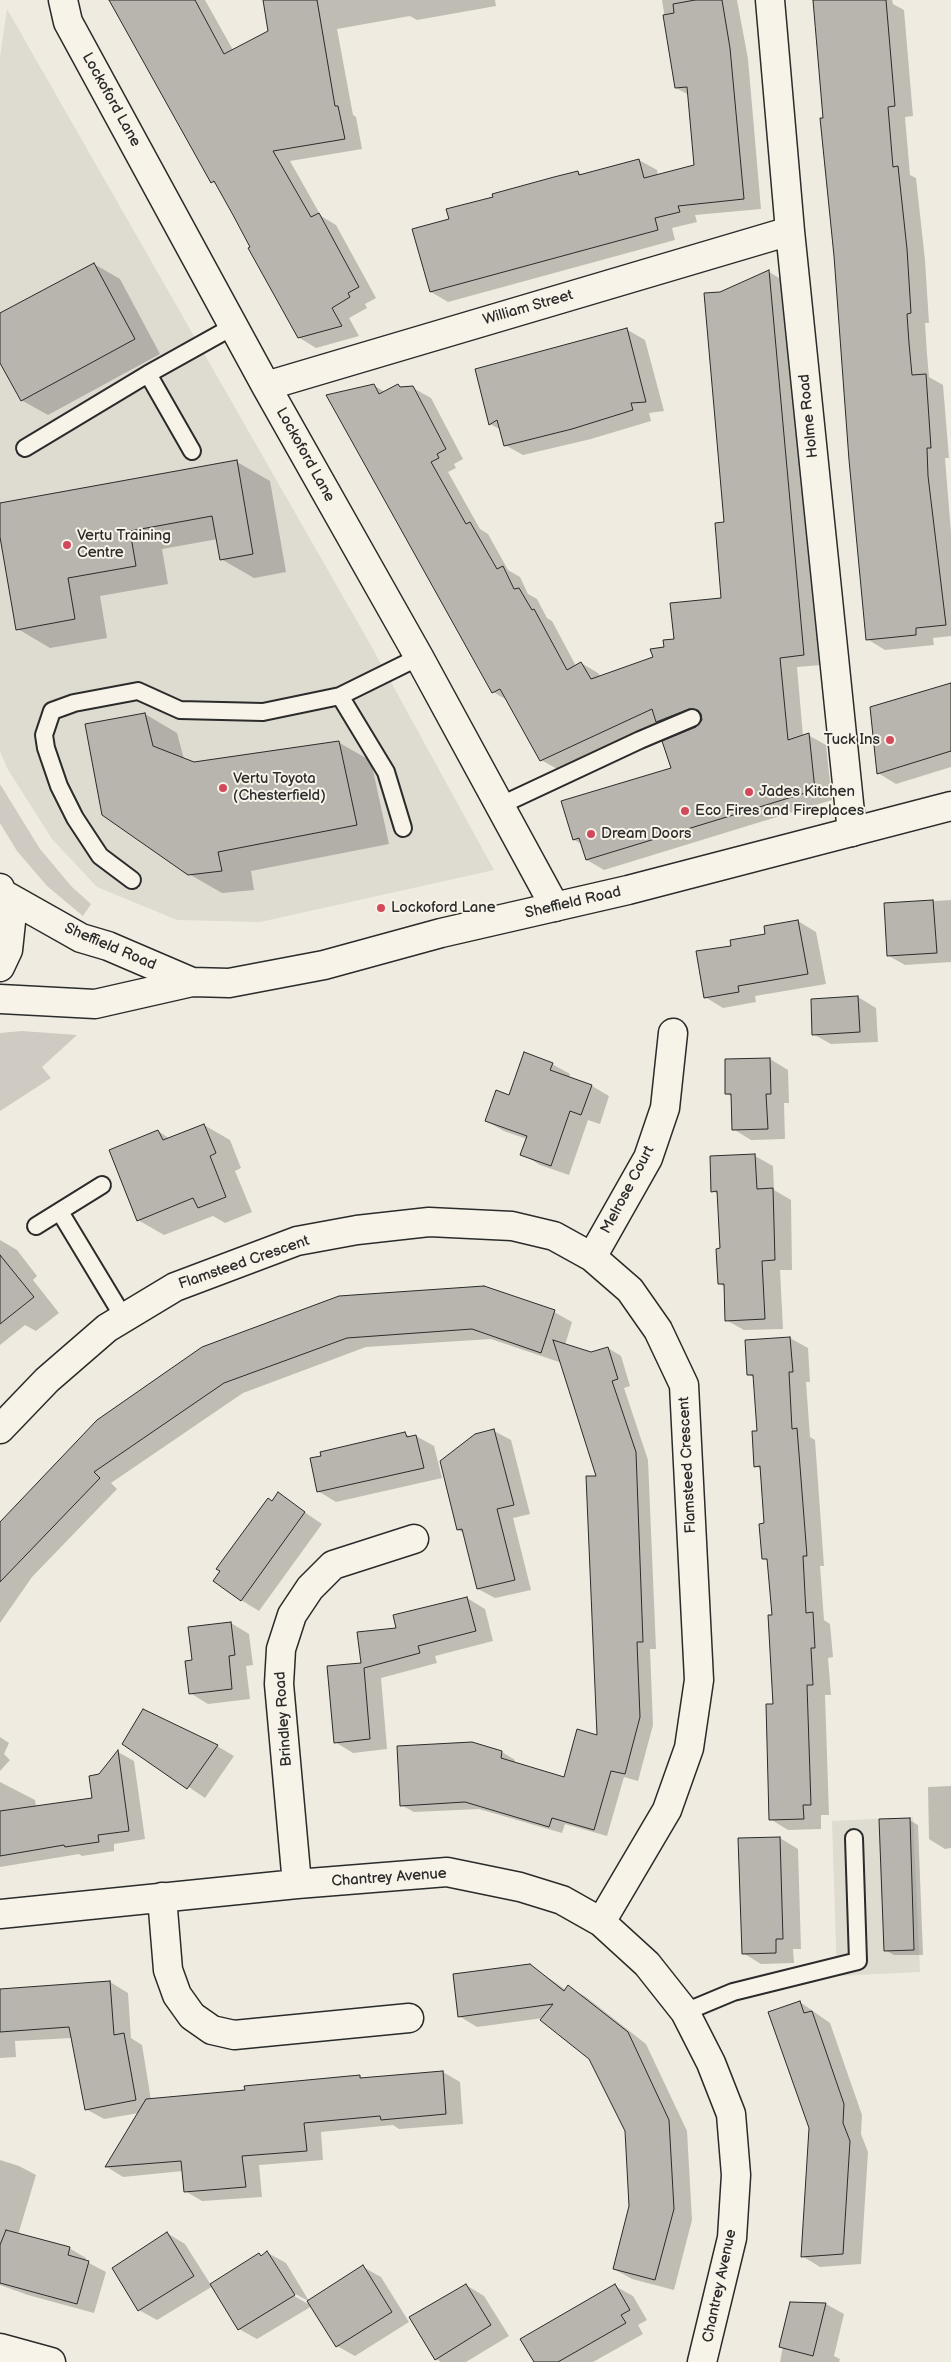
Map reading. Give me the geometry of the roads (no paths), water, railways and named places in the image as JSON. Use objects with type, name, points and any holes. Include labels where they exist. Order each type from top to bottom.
[{"type":"street","name":"Lockoford Lane","points":[[63,0],[68,22],[266,386],[419,657],[555,907]]},
{"type":"street","name":"Holme Road","points":[[770,0],[790,231],[852,832]]},
{"type":"street","name":"William Street","points":[[266,386],[790,231]]},
{"type":"street","name":"Sheffield Road","points":[[0,999],[95,1004],[192,982],[229,982],[324,965],[441,933],[555,907],[951,806]]},
{"type":"street","name":"Sheffield Road","points":[[2,891],[81,938],[108,946],[192,982]]},
{"type":"street","name":"Sheffield Road","points":[[0,967],[8,950],[11,922],[2,891]]},
{"type":"street","name":"Melrose Court","points":[[592,1257],[648,1158],[665,1108],[673,1033]]},
{"type":"street","name":"Flamsteed Crescent","points":[[0,1429],[48,1380],[107,1328],[175,1286],[298,1241],[357,1230],[429,1222],[512,1226],[554,1236],[592,1257],[630,1290],[658,1330],[684,1385],[699,1680],[690,1748],[667,1810],[601,1922]]},
{"type":"street","name":"Brindley Road","points":[[297,1884],[279,1684],[281,1649],[292,1615],[310,1588],[333,1565],[414,1539]]},
{"type":"street","name":"Chantrey Avenue","points":[[0,1914],[297,1884],[447,1872],[520,1887],[562,1900],[601,1922],[647,1964],[685,2012],[711,2063],[731,2114],[736,2176],[732,2238],[702,2362]]},
{"type":"street","points":[[162,1897],[168,1970],[177,1995],[192,2016],[212,2030],[234,2035],[409,2018]]},
{"type":"street","points":[[0,2348],[51,2362]]},
{"type":"lane","points":[[25,448],[148,374],[234,326]]},
{"type":"lane","points":[[148,374],[192,451]]},
{"type":"lane","points":[[132,880],[100,856],[75,818],[59,786],[46,748],[44,734],[52,711],[74,703],[138,691],[180,710],[263,712],[340,696],[419,657]]},
{"type":"lane","points":[[340,696],[386,772],[403,828]]},
{"type":"lane","points":[[499,806],[640,740],[692,718]]},
{"type":"lane","points":[[36,1226],[102,1185]]},
{"type":"lane","points":[[60,1212],[124,1318]]},
{"type":"lane","points":[[685,2012],[732,1992],[858,1962],[854,1838]]},
{"type":"place","name":"Vertu Training Centre","points":[[67,545]]},
{"type":"place","name":"Tuck Ins","points":[[890,740]]},
{"type":"place","name":"Vertu Toyota (Chesterfield)","points":[[223,788]]},
{"type":"place","name":"Jades Kitchen","points":[[749,792]]},
{"type":"place","name":"Eco Fires and Fireplaces","points":[[685,811]]},
{"type":"place","name":"Dream Doors","points":[[591,834]]},
{"type":"place","name":"Lockoford Lane","points":[[381,908]]}]
